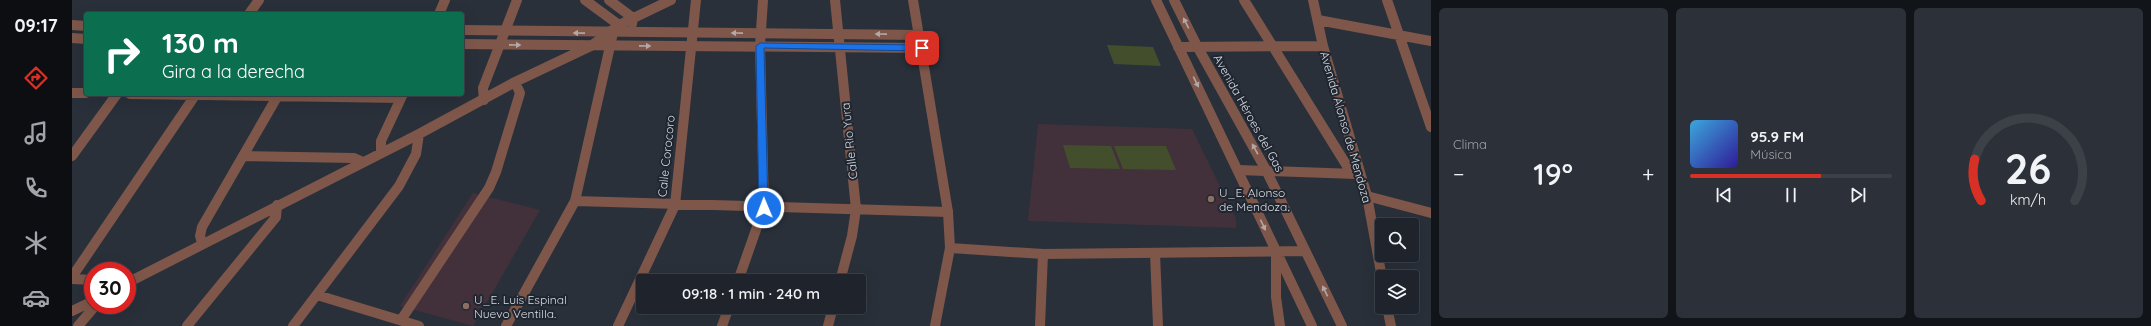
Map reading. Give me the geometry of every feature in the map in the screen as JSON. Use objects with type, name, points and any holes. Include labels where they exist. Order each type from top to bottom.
[{"type":"street","points":[[250,12],[259,0]]},
{"type":"street","points":[[440,12],[445,0]]},
{"type":"street","points":[[484,100],[483,88],[517,0]]},
{"type":"street","points":[[585,0],[613,31]]},
{"type":"street","points":[[609,0],[633,18]]},
{"type":"street","points":[[136,278],[202,243],[484,100],[515,82],[590,46],[633,18],[670,0]]},
{"type":"street","name":"Calle Corocoro","points":[[618,326],[675,205],[690,46],[696,0]]},
{"type":"street","points":[[740,274],[764,208],[760,33],[764,0]]},
{"type":"street","name":"Calle Rio Yura","points":[[835,0],[838,46],[856,209],[852,236],[842,274]]},
{"type":"street","points":[[913,0],[920,35],[948,212],[950,248],[935,326]]},
{"type":"street","points":[[1156,0],[1312,326]]},
{"type":"street","name":"Avenida Héroes del Gas","points":[[1174,0],[1266,170],[1342,326]]},
{"type":"street","points":[[1244,0],[1356,174]]},
{"type":"street","name":"Avenida Alonso de Mendoza","points":[[1313,0],[1323,46],[1356,174],[1367,196],[1381,270]]},
{"type":"street","points":[[1387,0],[1431,127]]},
{"type":"street","points":[[630,34],[633,18]]},
{"type":"street","points":[[1318,20],[1431,41]]},
{"type":"street","points":[[72,26],[84,26]]},
{"type":"street","points":[[464,30],[613,31],[630,34],[693,32],[920,35]]},
{"type":"street","points":[[506,326],[575,201],[613,31]]},
{"type":"street","points":[[72,38],[84,39]]},
{"type":"street","points":[[464,44],[590,46],[838,46],[922,48]]},
{"type":"street","points":[[1178,47],[1272,45],[1323,46]]},
{"type":"street","points":[[401,320],[489,188],[496,172],[520,92],[515,82]]},
{"type":"street","points":[[72,93],[84,93]]},
{"type":"street","points":[[73,154],[116,96]]},
{"type":"street","points":[[84,279],[72,278],[194,96]]},
{"type":"street","points":[[236,96],[402,96],[381,141],[381,152]]},
{"type":"street","points":[[202,243],[200,236],[202,227],[277,97]]},
{"type":"street","points":[[293,326],[399,186],[410,166],[419,140],[418,134]]},
{"type":"street","points":[[244,156],[354,158],[363,162]]},
{"type":"street","points":[[1238,170],[1356,174]]},
{"type":"street","points":[[1367,196],[1431,213]]},
{"type":"street","points":[[575,201],[764,208],[948,212]]},
{"type":"street","points":[[190,326],[276,218],[277,205]]},
{"type":"street","points":[[950,248],[1043,254],[1305,252]]},
{"type":"street","points":[[1276,252],[1276,297],[1280,326]]},
{"type":"street","points":[[1155,253],[1158,326]]},
{"type":"street","points":[[1040,326],[1043,254]]},
{"type":"street","points":[[317,295],[419,326]]},
{"type":"street","points":[[72,311],[84,305]]},
{"type":"street","points":[[78,326],[88,314]]},
{"type":"street","points":[[722,326],[726,314]]},
{"type":"street","points":[[828,326],[831,314]]},
{"type":"street","points":[[1388,314],[1391,326]]},
{"type":"shaded area","points":[[1038,124],[1192,129],[1236,219],[1236,228],[1028,221]]},
{"type":"shaded area","points":[[473,193],[540,210],[473,326],[400,306]]},
{"type":"green space","points":[[1107,45],[1153,47],[1161,66],[1114,64]]},
{"type":"green space","points":[[1063,145],[1111,146],[1120,169],[1070,168]]},
{"type":"green space","points":[[1114,146],[1166,146],[1176,170],[1123,169]]},
{"type":"place","name":"U_E. Alonso de Mendoza.","points":[[1211,199]]},
{"type":"place","name":"U_E. Luis Espinal Nuevo Ventilla.","points":[[466,306]]},
{"type":"route","points":[[764,208],[760,46],[922,48]]}]
